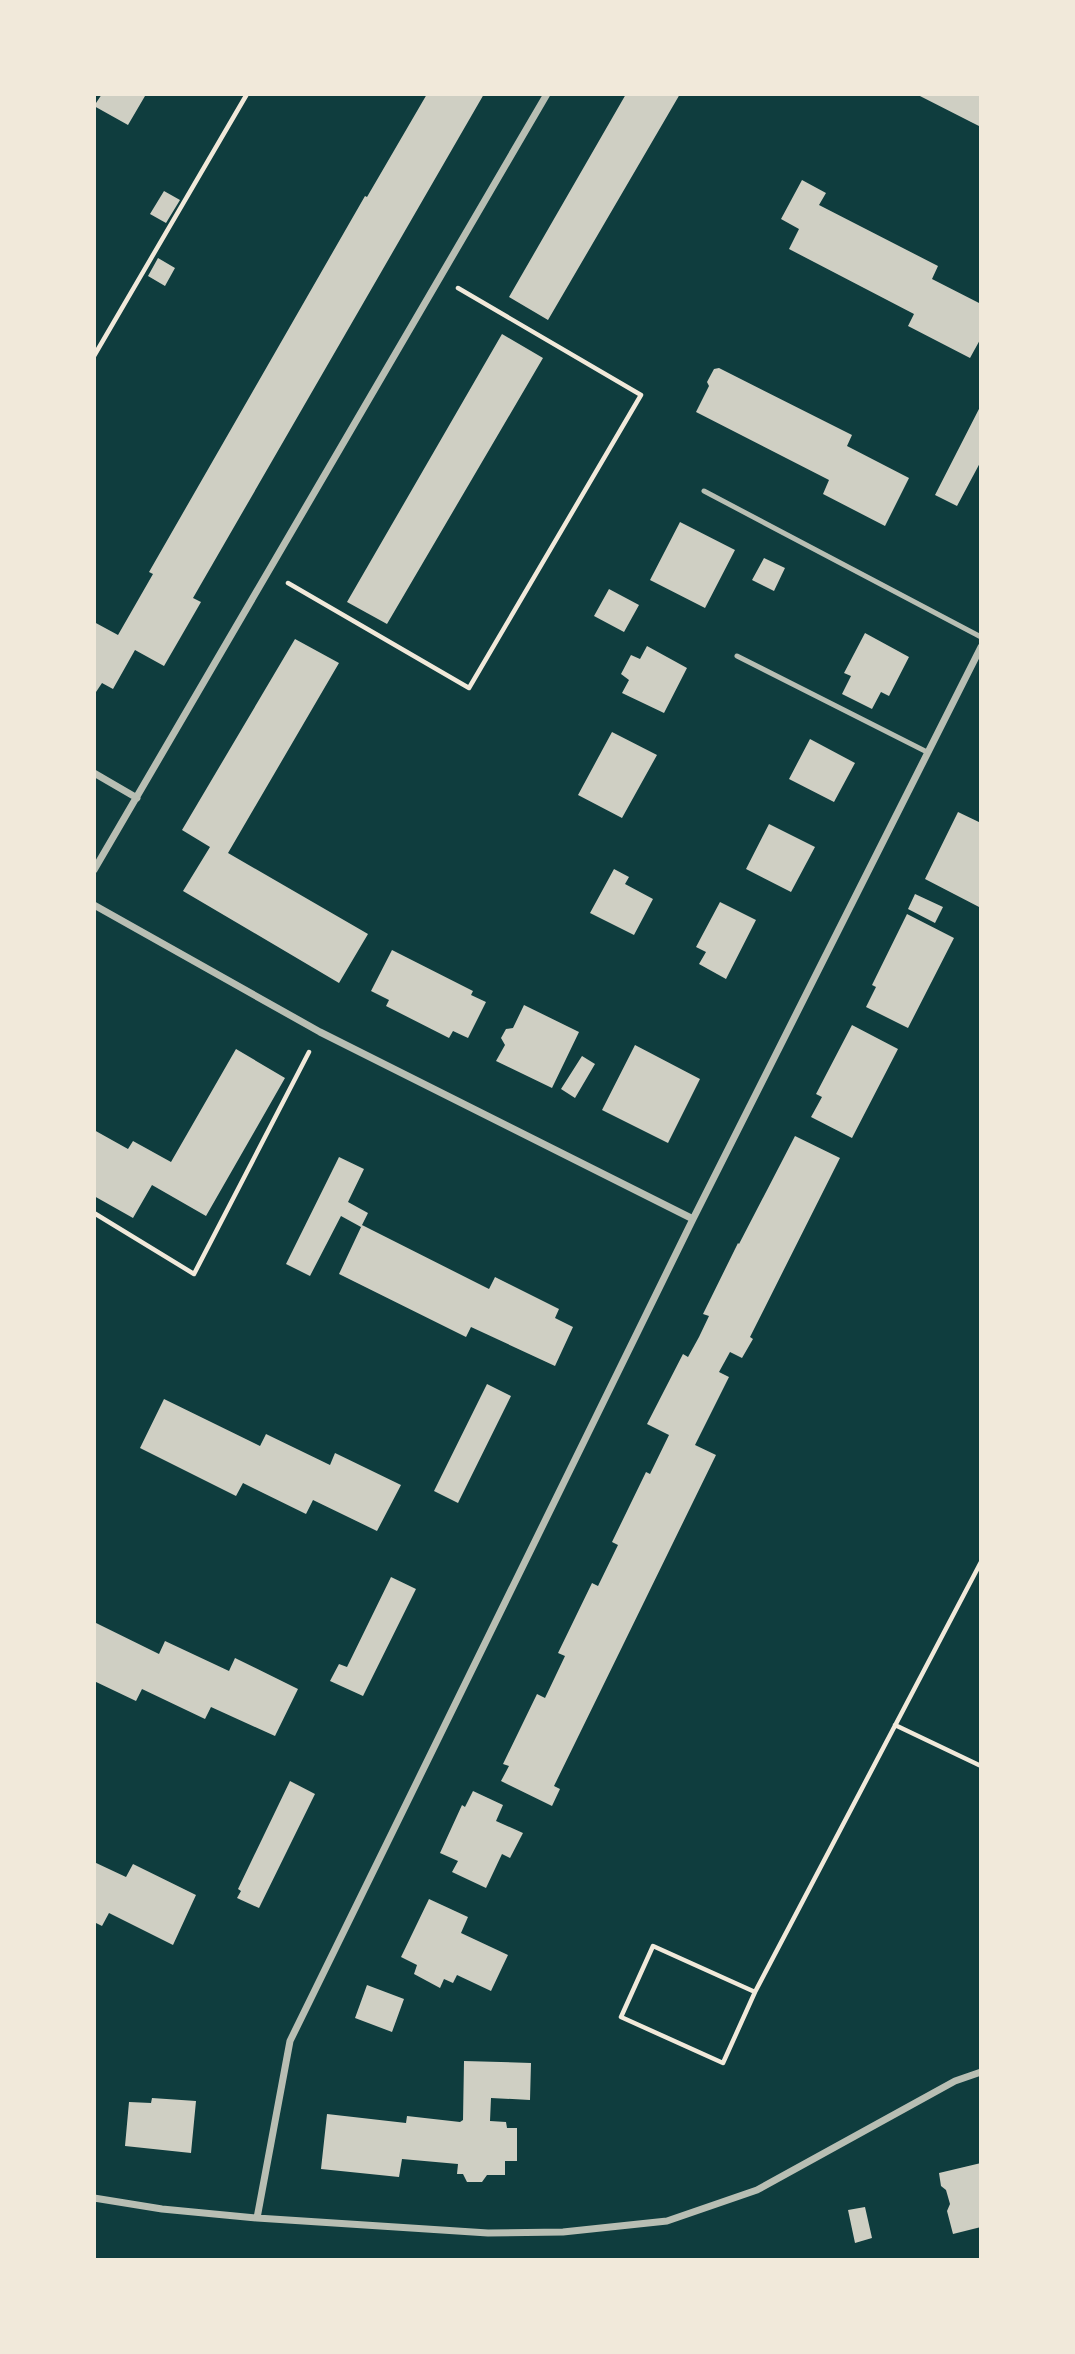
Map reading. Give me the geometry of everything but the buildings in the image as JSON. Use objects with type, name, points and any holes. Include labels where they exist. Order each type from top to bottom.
[{"type":"street","points":[[94,870],[547,94]]},
{"type":"street","points":[[257,2218],[290,2041],[693,1219],[981,647]]},
{"type":"street","points":[[94,773],[137,798]]},
{"type":"street","points":[[94,905],[320,1032],[693,1219]]},
{"type":"street","points":[[94,2198],[257,2218],[488,2233],[564,2232],[667,2221],[757,2190],[955,2081],[981,2071]]},
{"type":"lane","points":[[704,491],[981,637]]},
{"type":"lane","points":[[737,656],[927,752]]},
{"type":"path","points":[[94,356],[247,94]]},
{"type":"path","points":[[268,572],[469,688],[641,395],[439,278]]},
{"type":"path","points":[[94,1213],[194,1274],[320,1032]]},
{"type":"path","points":[[755,1992],[653,1946],[621,2017],[723,2063],[755,1992],[981,1562]]},
{"type":"path","points":[[895,1725],[981,1766]]}]
